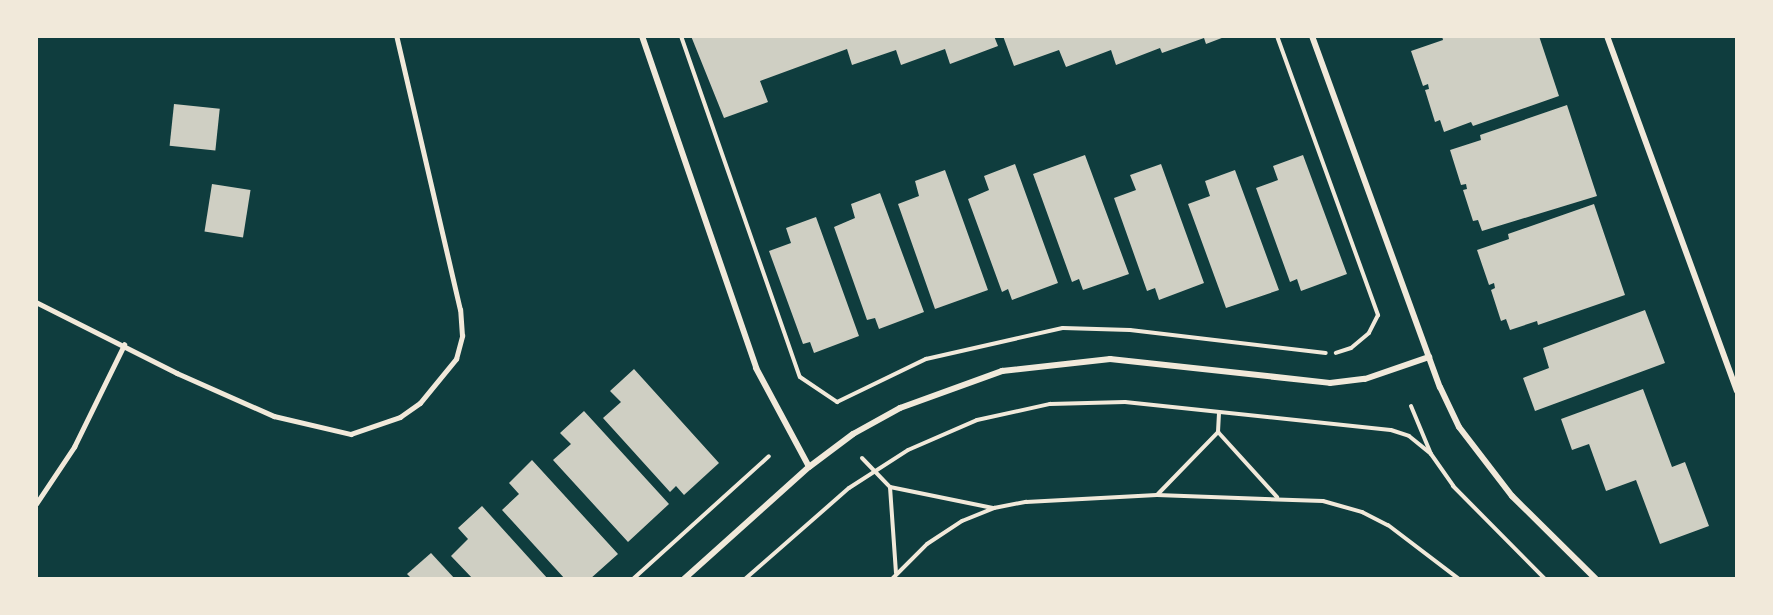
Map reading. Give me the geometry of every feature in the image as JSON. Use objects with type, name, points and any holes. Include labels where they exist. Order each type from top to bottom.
[{"type":"street","points":[[642,36],[756,368],[809,466]]},
{"type":"street","points":[[1312,36],[1429,357],[1459,427],[1484,463],[1596,579]]},
{"type":"street","points":[[1607,36],[1737,391]]},
{"type":"street","points":[[684,579],[809,466],[848,438],[900,408],[950,387],[1002,371],[1056,362],[1110,359],[1164,362],[1330,383],[1365,379],[1429,357]]},
{"type":"lane","points":[[36,302],[274,416],[351,434],[400,417],[439,385],[456,359],[462,336],[460,310],[396,36]]},
{"type":"lane","points":[[36,504],[74,447],[124,345]]},
{"type":"path","points":[[681,36],[800,377],[837,402],[926,359],[1063,328],[1130,330],[1334,354],[1351,348],[1369,333],[1378,315],[1277,36]]},
{"type":"path","points":[[745,579],[873,471],[951,430],[1050,404],[1125,402],[1391,430],[1409,436],[1431,454],[1486,523],[1545,579]]},
{"type":"path","points":[[1411,406],[1431,454]]},
{"type":"path","points":[[1157,495],[1218,432],[1219,412]]},
{"type":"path","points":[[1218,432],[1277,498]]},
{"type":"path","points":[[848,438],[873,471],[890,487],[994,508]]},
{"type":"path","points":[[633,579],[769,456]]},
{"type":"path","points":[[890,487],[896,573]]},
{"type":"path","points":[[892,579],[927,544],[962,521],[994,508],[1026,502],[1157,495],[1323,501],[1362,512],[1412,540],[1459,579]]},
{"type":"building","points":[[691,36],[994,36],[998,46],[950,64],[945,49],[901,65],[896,50],[852,65],[847,49],[760,81],[768,102],[724,118]]},
{"type":"building","points":[[1003,36],[1227,36],[1206,44],[1204,38],[1162,53],[1160,48],[1116,65],[1111,50],[1066,67],[1059,50],[1014,66]]},
{"type":"building","points":[[1442,36],[1539,36],[1559,96],[1473,126],[1471,122],[1444,132],[1440,120],[1435,122],[1425,90],[1429,89],[1428,84],[1423,86],[1411,51],[1443,40]]},
{"type":"building","points":[[174,104],[220,109],[215,151],[170,146]]},
{"type":"building","points":[[1567,105],[1597,196],[1482,231],[1478,220],[1473,221],[1463,190],[1467,189],[1466,184],[1461,185],[1450,150],[1481,140],[1480,135]]},
{"type":"building","points":[[1085,155],[1129,274],[1083,290],[1079,279],[1072,282],[1033,174]]},
{"type":"building","points":[[1303,155],[1347,274],[1301,291],[1297,279],[1290,282],[1256,188],[1278,180],[1273,166]]},
{"type":"building","points":[[1015,164],[1058,283],[1012,300],[1008,289],[1002,292],[968,199],[989,190],[984,176]]},
{"type":"building","points":[[1161,164],[1204,283],[1159,300],[1155,288],[1147,291],[1114,198],[1136,190],[1130,175]]},
{"type":"building","points":[[945,170],[988,290],[935,309],[898,204],[919,196],[915,181]]},
{"type":"building","points":[[1235,170],[1279,290],[1226,308],[1188,204],[1210,196],[1205,181]]},
{"type":"building","points":[[212,184],[251,190],[243,238],[204,231]]},
{"type":"building","points":[[880,193],[924,312],[879,329],[875,318],[867,320],[834,227],[855,218],[851,204]]},
{"type":"building","points":[[1594,204],[1625,295],[1538,325],[1537,321],[1510,330],[1506,319],[1501,321],[1491,290],[1495,288],[1494,283],[1489,285],[1477,250],[1509,239],[1508,234]]},
{"type":"building","points":[[816,217],[859,336],[814,353],[810,342],[803,344],[769,251],[791,243],[786,228]]},
{"type":"building","points":[[1645,310],[1665,363],[1535,411],[1523,378],[1549,368],[1543,348]]},
{"type":"building","points":[[634,369],[719,463],[684,495],[676,486],[670,492],[603,418],[621,402],[610,391]]},
{"type":"building","points":[[1643,389],[1672,467],[1685,462],[1709,526],[1660,544],[1636,480],[1606,491],[1589,444],[1572,450],[1561,419]]},
{"type":"building","points":[[584,411],[669,504],[628,542],[553,460],[571,444],[560,433]]},
{"type":"building","points":[[532,460],[618,554],[590,579],[565,579],[502,510],[519,494],[509,483]]},
{"type":"building","points":[[482,506],[548,579],[473,579],[451,556],[468,539],[458,528]]},
{"type":"building","points":[[431,553],[455,579],[412,579],[407,574]]}]
